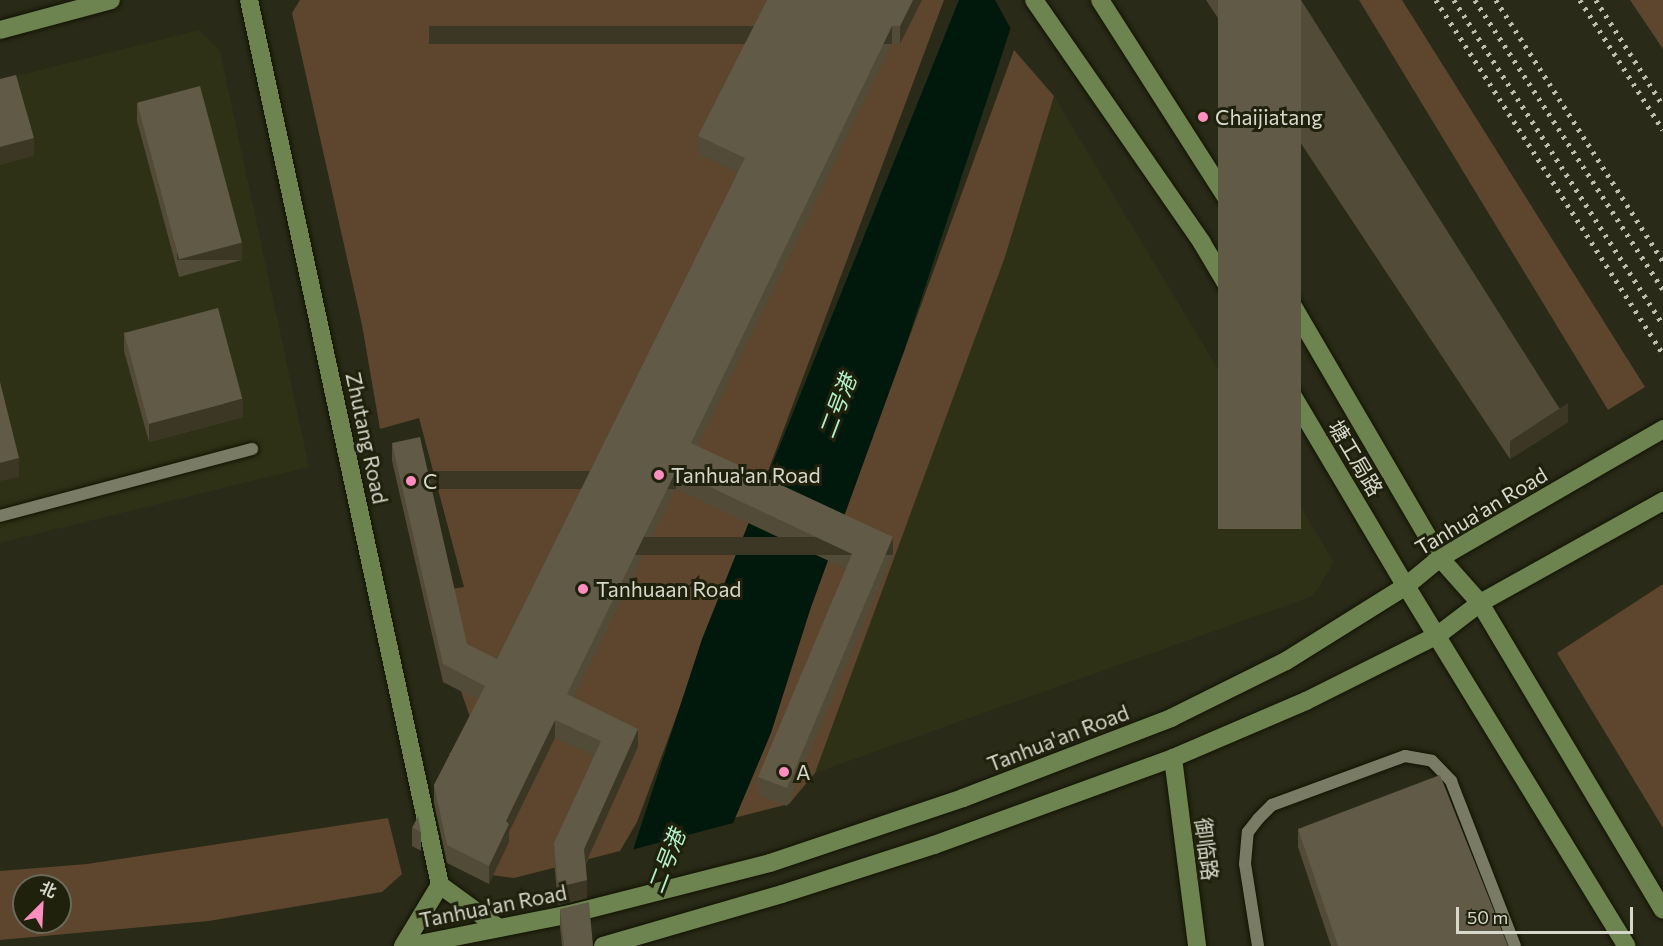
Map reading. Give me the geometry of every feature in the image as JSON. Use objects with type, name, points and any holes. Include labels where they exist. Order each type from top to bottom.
[{"type":"main road","points":[[0,30],[111,0]]},
{"type":"main road","name":"Zhutang Road","points":[[249,0],[440,885]]},
{"type":"main road","name":"塘工局路","points":[[1035,0],[1203,243],[1406,586],[1627,946]]},
{"type":"main road","name":"塘工局路","points":[[1100,0],[1266,260],[1440,558],[1480,603],[1663,910]]},
{"type":"main road","name":"Tanhua'an Road","points":[[409,946],[570,914],[770,863],[963,798],[1171,718],[1286,662],[1406,586],[1440,558],[1663,429]]},
{"type":"main road","points":[[603,946],[782,894],[934,844],[1173,758],[1306,701],[1438,635],[1480,603],[1663,501]]},
{"type":"main road","name":"御临路","points":[[1173,758],[1197,946]]},
{"type":"main road","points":[[403,946],[440,885],[500,928]]},
{"type":"lane","points":[[0,516],[252,449]]},
{"type":"lane","points":[[1258,946],[1245,864],[1248,831],[1272,806],[1405,756],[1432,761],[1451,781],[1515,946]]},
{"type":"shaded area","points":[[300,0],[944,0],[637,822],[620,851],[514,878],[491,875],[477,863],[449,753],[466,748],[472,723],[427,593],[464,587],[419,418],[380,429],[362,325],[292,13]]},
{"type":"shaded area","points":[[1359,0],[1402,0],[1645,387],[1608,410]]},
{"type":"shaded area","points":[[1630,0],[1663,0],[1663,49]]},
{"type":"shaded area","points":[[199,30],[220,51],[309,467],[0,543],[0,80]]},
{"type":"shaded area","points":[[1014,50],[1054,96],[1005,257],[815,773],[789,804],[734,818]]},
{"type":"shaded area","points":[[1054,96],[1334,562],[1313,596],[815,773],[1005,257]]},
{"type":"shaded area","points":[[1663,584],[1663,828],[1557,653]]},
{"type":"shaded area","points":[[388,818],[402,874],[382,892],[209,921],[72,933],[72,874],[12,874],[12,934],[66,934],[0,940],[0,871],[87,864]]},
{"type":"water","name":"二号港","points":[[959,0],[1020,0],[905,348],[811,607],[771,733],[731,828],[623,946],[634,847],[702,639]]},
{"type":"pier","points":[[995,0],[1023,0],[1012,31]]},
{"type":"pier","points":[[737,822],[677,946],[620,946],[631,850]]},
{"type":"building","name":"Tanhua'an Road","points":[[767,0],[913,0],[900,26],[892,26],[691,443],[893,537],[787,788],[758,777],[852,554],[676,471],[567,694],[638,729],[584,849],[587,880],[558,887],[554,843],[601,741],[555,720],[506,821],[509,824],[489,866],[447,845],[434,785],[485,686],[443,664],[392,443],[420,437],[467,644],[497,659],[745,158],[698,136]]},
{"type":"building","points":[[1218,0],[1301,0],[1301,529],[1218,529]]},
{"type":"building","points":[[16,75],[34,138],[0,147],[0,79]]},
{"type":"building","points":[[200,86],[242,242],[179,259],[137,103]]},
{"type":"building","points":[[218,308],[242,399],[149,424],[124,333]]},
{"type":"building","points":[[0,382],[19,458],[0,463]]},
{"type":"building","points":[[1440,775],[1508,946],[1338,946],[1298,829]]},
{"type":"building","points":[[418,816],[421,832],[412,828]]},
{"type":"building","points":[[589,902],[593,946],[564,946],[560,909]]},
{"type":"railway","points":[[1436,0],[1663,353]]},
{"type":"railway","points":[[1454,0],[1663,324]]},
{"type":"railway","points":[[1475,0],[1663,289]]},
{"type":"railway","points":[[1496,0],[1663,261]]},
{"type":"railway","points":[[1580,0],[1663,130]]},
{"type":"railway","points":[[1596,0],[1663,105]]},
{"type":"place","name":"Chaijiatang","points":[[1203,117]]},
{"type":"place","name":"Tanhua'an Road","points":[[659,475]]},
{"type":"place","name":"C","points":[[411,481]]},
{"type":"place","name":"Tanhuaan Road","points":[[583,589]]},
{"type":"place","name":"A","points":[[784,772]]}]
